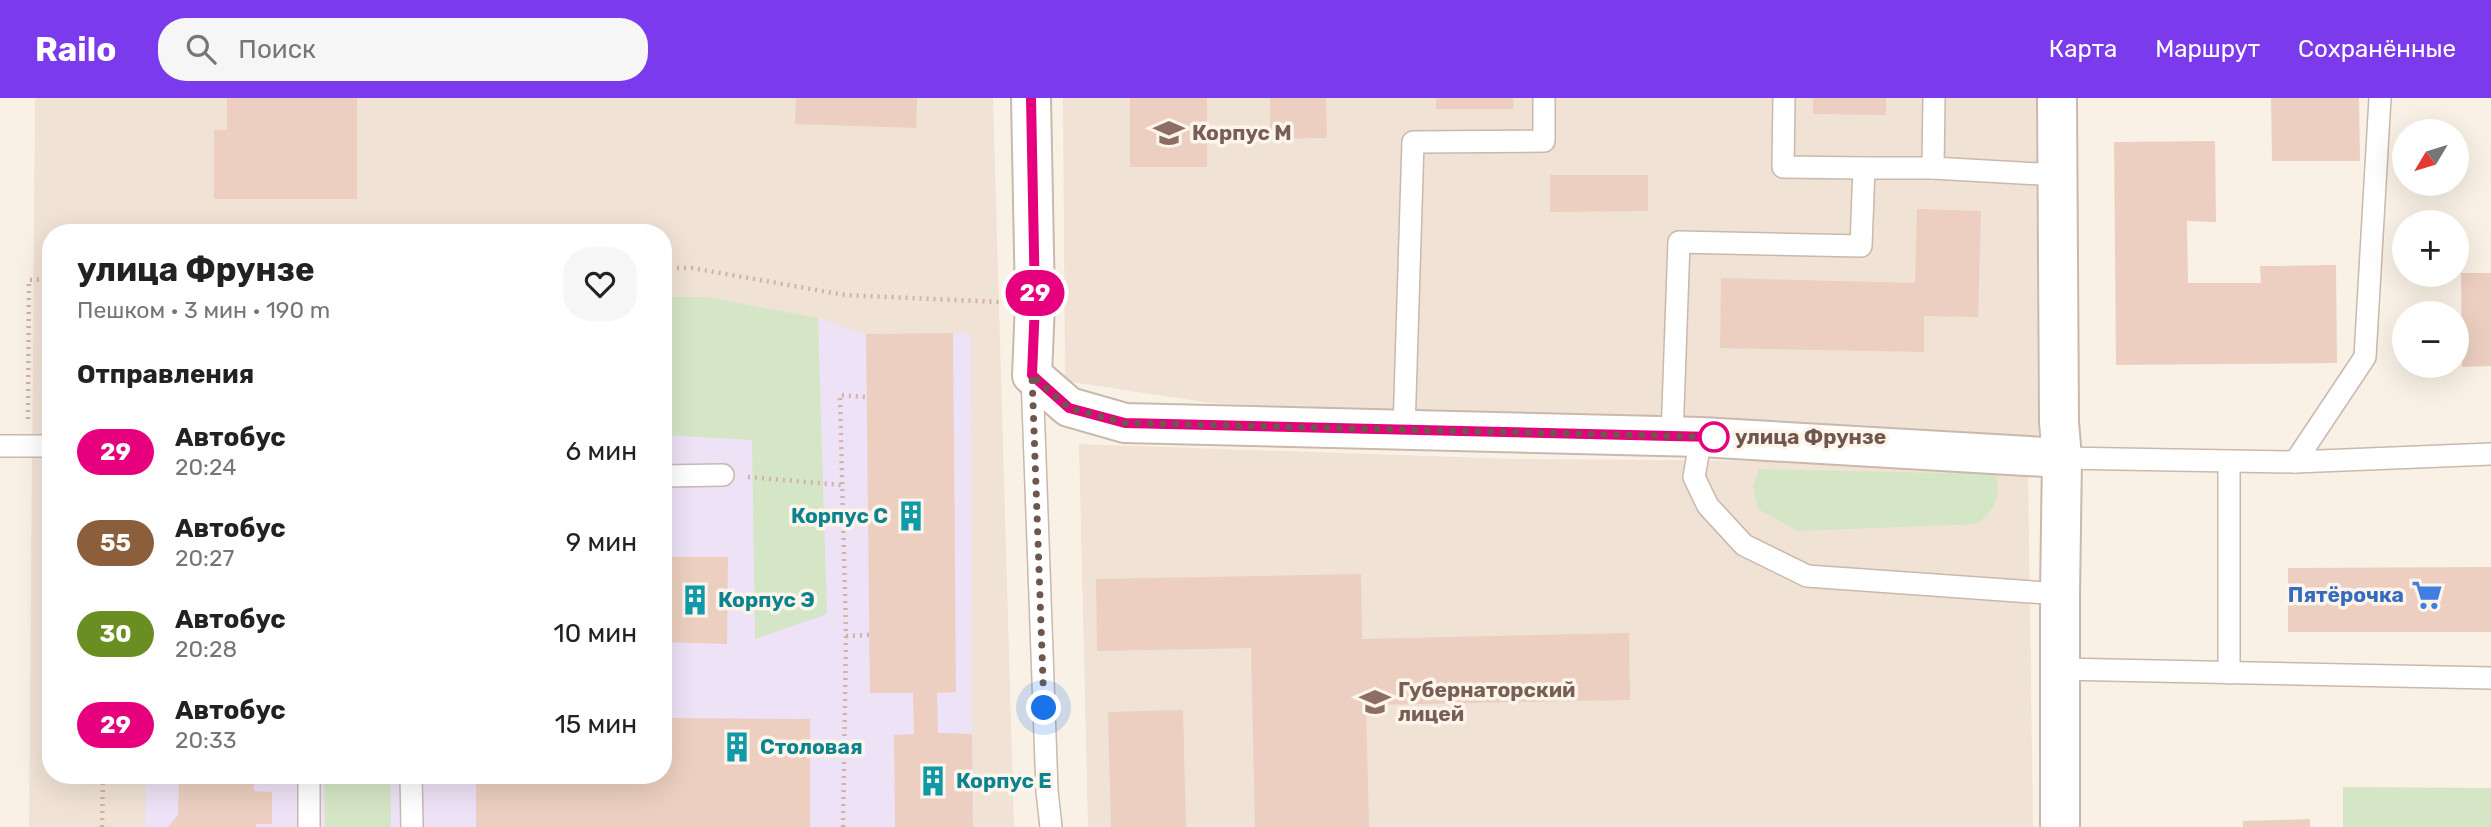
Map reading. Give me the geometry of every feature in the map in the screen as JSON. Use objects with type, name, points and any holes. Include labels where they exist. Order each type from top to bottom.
[{"type":"street","points":[[1031,98],[1035,303],[1032,375],[1069,408],[1125,423],[1687,437],[2062,458]]},
{"type":"street","points":[[2057,98],[2059,422],[2062,458],[2060,827]]},
{"type":"lane","points":[[1404,430],[1413,142],[1544,141],[1544,98]]},
{"type":"lane","points":[[1784,98],[1783,167],[1933,168],[2057,175]]},
{"type":"lane","points":[[1933,168],[1934,98]]},
{"type":"lane","points":[[2295,462],[2365,357],[2380,98]]},
{"type":"lane","points":[[1864,168],[1861,246],[1679,242],[1687,437],[1694,477],[1708,506],[1744,545],[1807,576],[2060,594]]},
{"type":"lane","points":[[1032,375],[1051,827]]},
{"type":"lane","points":[[0,446],[42,445]]},
{"type":"lane","points":[[2062,458],[2295,462],[2491,454]]},
{"type":"lane","points":[[2229,461],[2229,673]]},
{"type":"lane","points":[[672,476],[723,475]]},
{"type":"lane","points":[[2060,669],[2491,678]]},
{"type":"lane","points":[[309,784],[309,827]]},
{"type":"lane","points":[[411,784],[412,827]]},
{"type":"path","points":[[672,268],[692,268],[845,295],[1035,303]]},
{"type":"path","points":[[27,444],[29,280],[42,279]]},
{"type":"path","points":[[843,827],[846,636],[840,395],[867,397]]},
{"type":"path","points":[[723,475],[842,485]]},
{"type":"path","points":[[846,636],[869,635]]},
{"type":"path","points":[[102,827],[103,784]]},
{"type":"shaded area","points":[[35,98],[993,98],[1014,827],[29,827]]},
{"type":"shaded area","points":[[1063,98],[2036,98],[2038,440],[1210,403],[1065,381]]},
{"type":"shaded area","points":[[672,297],[707,297],[818,318],[866,334],[971,333],[973,827],[145,827],[146,784],[672,784]]},
{"type":"shaded area","points":[[1079,444],[1515,459],[2028,463],[2033,827],[1088,827]]},
{"type":"green space","points":[[672,297],[707,297],[818,318],[827,614],[755,639],[752,440],[672,436]]},
{"type":"green space","points":[[1759,469],[1996,474],[1998,490],[1992,508],[1976,524],[1798,531],[1758,509],[1753,487]]},
{"type":"green space","points":[[324,784],[390,784],[391,827],[325,827]]},
{"type":"green space","points":[[2343,787],[2491,788],[2491,827],[2343,827]]},
{"type":"building","points":[[227,98],[357,98],[357,199],[214,199],[214,130],[227,130]]},
{"type":"building","points":[[796,98],[917,98],[916,128],[795,124]]},
{"type":"building","name":"Корпус M","points":[[1130,98],[1207,98],[1207,167],[1130,167]]},
{"type":"building","points":[[1270,98],[1326,98],[1327,138],[1270,139]]},
{"type":"building","points":[[1436,98],[1513,98],[1513,109],[1436,109]]},
{"type":"building","points":[[1813,98],[1886,98],[1886,115],[1813,114]]},
{"type":"building","points":[[2271,98],[2359,98],[2360,161],[2272,161]]},
{"type":"building","points":[[2215,141],[2216,222],[2187,221],[2188,283],[2261,283],[2260,266],[2336,265],[2337,363],[2116,365],[2114,142]]},
{"type":"building","points":[[1550,175],[1648,175],[1648,211],[1550,212]]},
{"type":"building","points":[[1917,209],[1981,211],[1978,317],[1924,316],[1924,352],[1720,348],[1721,278],[1915,283]]},
{"type":"building","points":[[2469,273],[2491,273],[2491,366],[2469,367],[2469,301],[2461,301],[2461,287],[2469,287]]},
{"type":"building","name":"Корпус С","points":[[953,333],[956,692],[937,693],[938,733],[972,734],[973,827],[895,827],[894,735],[914,734],[913,693],[870,693],[866,334]]},
{"type":"building","name":"Корпус Э","points":[[672,557],[728,557],[727,644],[672,642]]},
{"type":"building","points":[[2491,567],[2491,632],[2288,632],[2288,568]]},
{"type":"building","name":"Губернаторский лицей","points":[[1361,574],[1362,639],[1629,633],[1630,700],[1366,705],[1369,827],[1255,827],[1251,648],[1097,651],[1096,579]]},
{"type":"building","points":[[1183,710],[1186,827],[1111,827],[1108,712]]},
{"type":"building","name":"Столовая","points":[[672,718],[810,719],[810,827],[476,827],[476,784],[672,784]]},
{"type":"building","points":[[179,784],[254,784],[254,791],[272,792],[272,824],[256,824],[256,827],[168,827],[178,815]]},
{"type":"building","points":[[2310,819],[2310,827],[2243,827],[2243,821]]},
{"type":"bus line","name":"29","points":[[1031,98],[1035,303],[1032,375],[1069,408],[1125,423],[1714,437]]},
{"type":"place","name":"Корпус M","points":[[1169,133]]},
{"type":"place","name":"улица Фрунзе","points":[[1714,437]]},
{"type":"place","name":"Корпус С","points":[[911,516]]},
{"type":"place","name":"Пятёрочка","points":[[2427,595]]},
{"type":"place","name":"Корпус Э","points":[[695,600]]},
{"type":"place","name":"Губернаторский лицей","points":[[1375,702]]},
{"type":"place","name":"Столовая","points":[[737,747]]},
{"type":"place","name":"Корпус Е","points":[[933,781]]},
{"type":"route","points":[[1044,708],[1032,375],[1069,408],[1125,423],[1714,437]]}]
